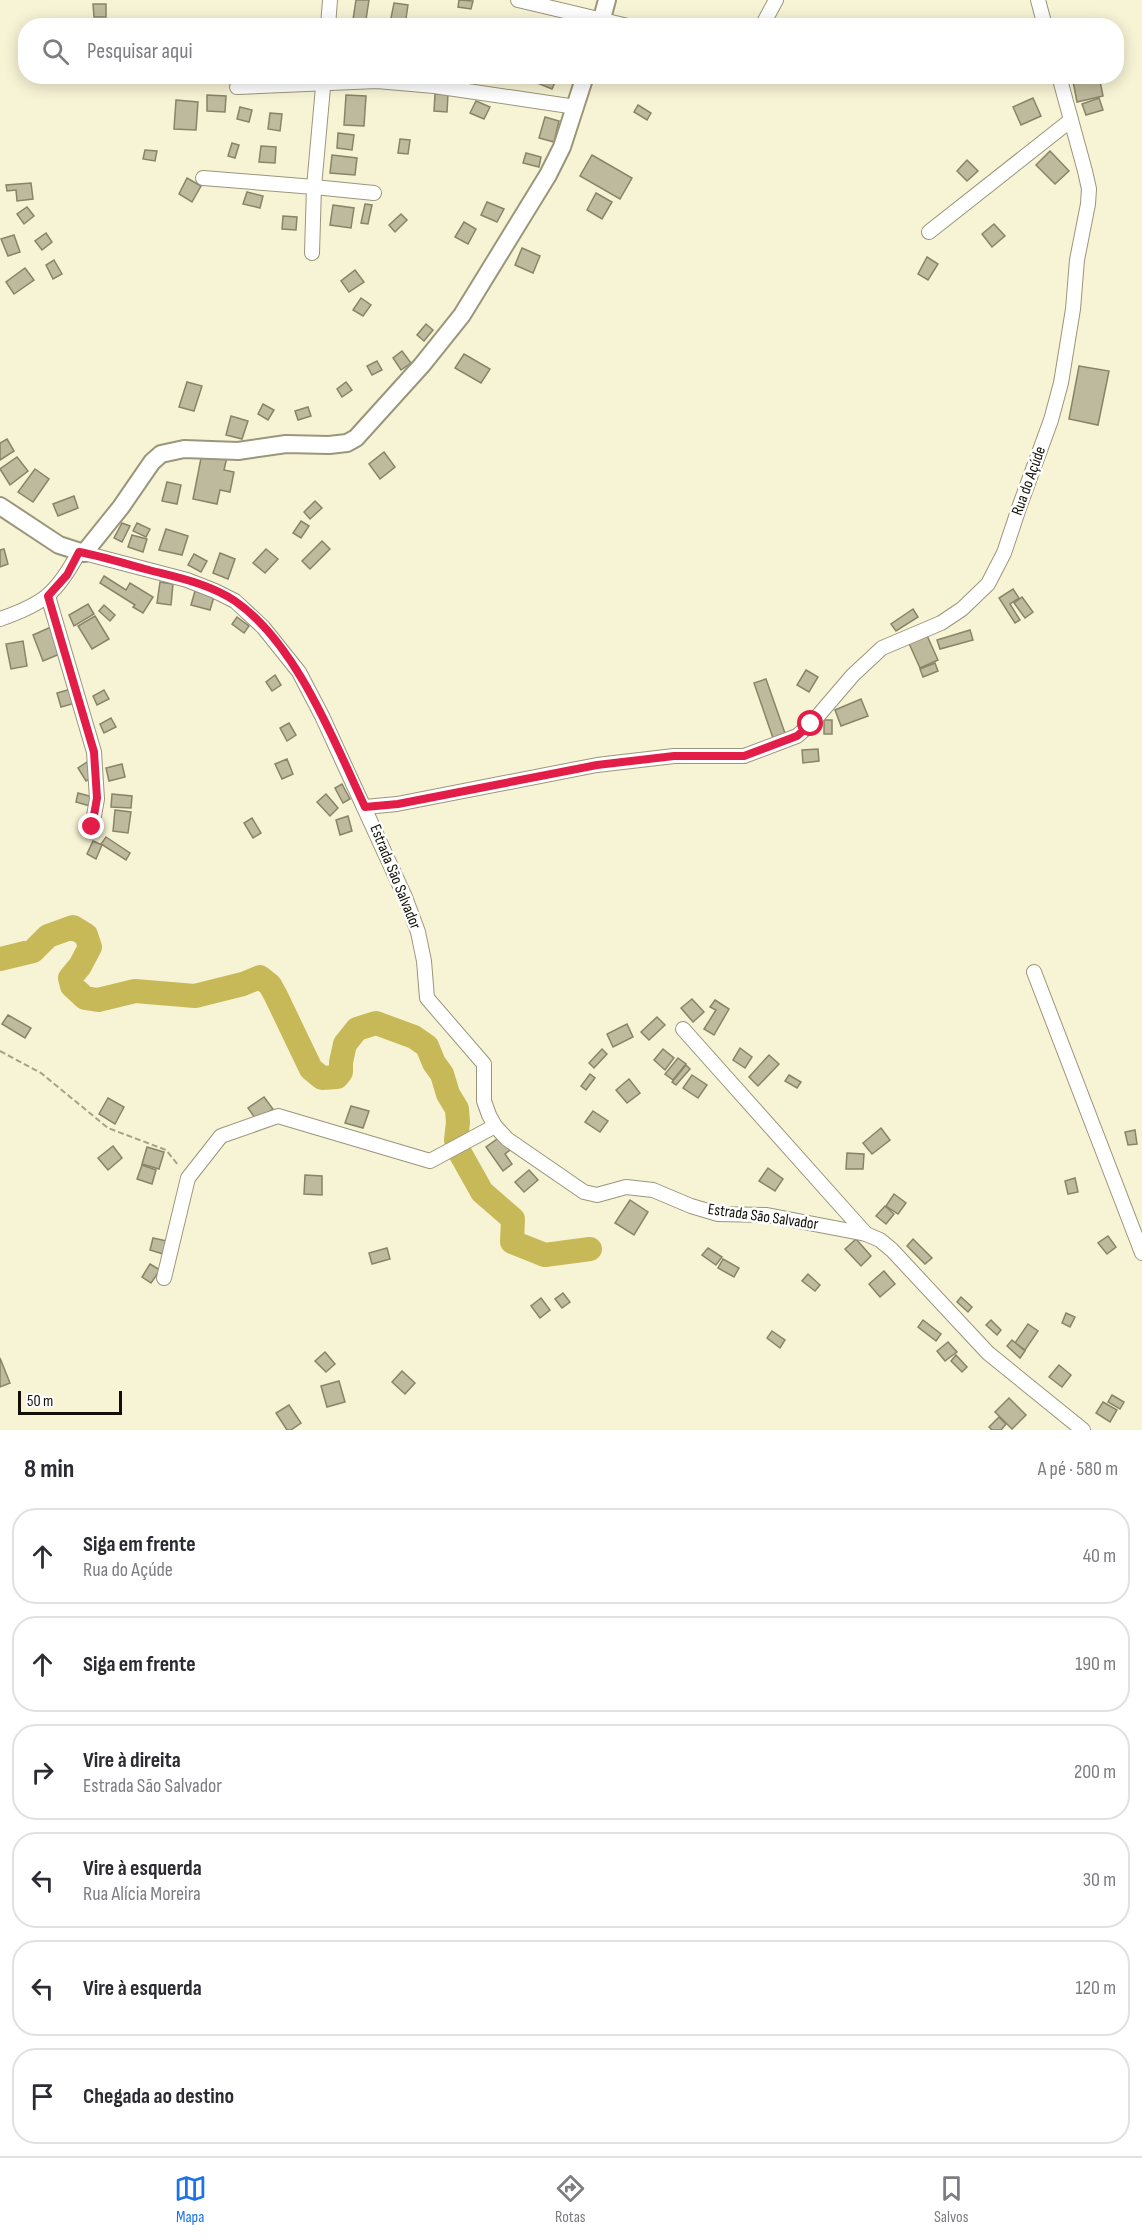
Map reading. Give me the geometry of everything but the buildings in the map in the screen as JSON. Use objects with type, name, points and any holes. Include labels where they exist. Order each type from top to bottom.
[{"type":"street","points":[[329,18],[330,0]]},
{"type":"street","points":[[518,0],[583,18]]},
{"type":"street","points":[[602,18],[607,0]]},
{"type":"street","points":[[766,18],[776,0]]},
{"type":"street","points":[[1038,0],[1043,18]]},
{"type":"street","points":[[237,87],[270,84]]},
{"type":"street","points":[[312,253],[314,187],[324,84]]},
{"type":"street","points":[[411,84],[576,107]]},
{"type":"street","points":[[0,619],[30,609],[48,596],[121,507],[152,462],[161,454],[184,449],[238,451],[286,444],[329,446],[347,443],[356,438],[415,374],[462,315],[549,175],[562,147],[583,84]]},
{"type":"street","name":"Rua do Açúde","points":[[365,807],[398,804],[597,765],[674,756],[744,756],[797,736],[811,724],[853,675],[882,648],[941,623],[962,609],[988,584],[1004,553],[1052,420],[1073,309],[1077,260],[1089,189],[1061,84]]},
{"type":"street","points":[[929,232],[1071,120]]},
{"type":"street","points":[[203,178],[374,194]]},
{"type":"street","name":"Estrada São Salvador","points":[[0,506],[59,545],[187,580],[235,602],[256,621],[299,672],[365,807],[405,897],[418,932],[424,961],[426,998],[484,1064],[484,1101],[495,1126],[507,1139],[584,1192],[597,1195],[635,1187],[653,1190],[691,1206],[718,1214],[767,1215],[866,1234],[880,1240],[988,1353],[1083,1430]]},
{"type":"street","points":[[48,596],[94,752],[97,798],[92,827]]},
{"type":"street","points":[[1034,972],[1142,1253]]},
{"type":"street","points":[[683,1029],[866,1234]]},
{"type":"street","points":[[164,1278],[188,1178],[221,1136],[278,1116],[430,1161],[495,1126]]},
{"type":"path","points":[[0,1051],[41,1073],[108,1128],[166,1150],[188,1178]]},
{"type":"waterway","points":[[0,959],[33,951],[48,936],[73,927],[86,935],[90,947],[80,966],[70,978],[72,986],[85,998],[98,1000],[135,991],[195,996],[243,984],[260,977],[270,985],[311,1069],[322,1078],[337,1077],[341,1072],[345,1044],[357,1029],[376,1023],[414,1037],[427,1046],[457,1109],[456,1140],[459,1151],[482,1192],[513,1219],[512,1242],[545,1255],[590,1249]]},
{"type":"route","points":[[92,827],[97,798],[94,752],[48,596],[67,575],[79,552],[187,580],[235,602],[263,627],[299,672],[365,807],[398,804],[597,765],[674,756],[744,756],[797,736],[811,724]]}]
